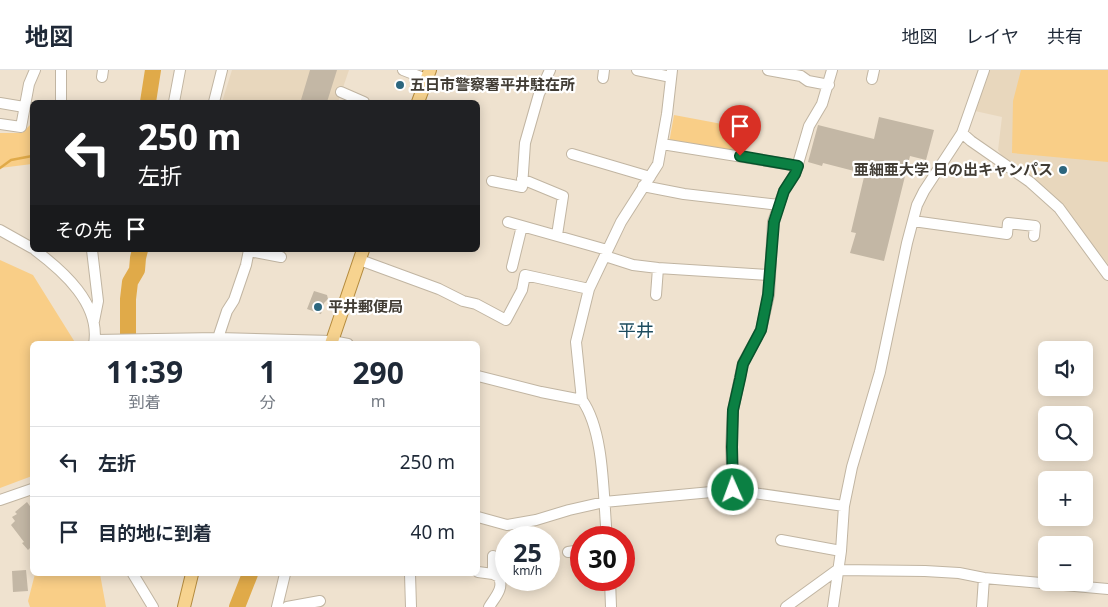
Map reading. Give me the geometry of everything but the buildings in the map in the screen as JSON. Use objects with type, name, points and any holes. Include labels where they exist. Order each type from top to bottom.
[{"type":"main road","points":[[419,100],[428,74]]},
{"type":"main road","points":[[331,341],[361,255]]},
{"type":"main road","points":[[184,607],[192,576]]},
{"type":"street","points":[[0,124],[21,127],[28,84],[35,70]]},
{"type":"street","points":[[61,70],[61,100]]},
{"type":"street","points":[[174,100],[180,70]]},
{"type":"street","points":[[214,100],[222,70]]},
{"type":"street","points":[[403,70],[428,74]]},
{"type":"street","points":[[492,181],[522,187],[525,143],[539,94],[550,70]]},
{"type":"street","points":[[606,526],[598,441],[587,407],[582,400],[576,342],[589,289],[621,222],[658,164],[668,114],[672,74],[638,70]]},
{"type":"street","points":[[768,70],[801,76],[808,81],[829,85]]},
{"type":"street","points":[[733,490],[733,410],[743,364],[761,330],[768,295],[774,222],[784,191],[798,166],[809,126],[822,104],[832,70]]},
{"type":"street","points":[[833,607],[841,551],[844,506],[852,467],[880,372],[917,205],[962,132],[984,70]]},
{"type":"street","points":[[342,92],[360,100]]},
{"type":"street","points":[[0,103],[24,106]]},
{"type":"street","points":[[962,132],[971,141],[1030,182],[1059,208],[1108,276]]},
{"type":"street","points":[[662,144],[798,166]]},
{"type":"street","points":[[572,154],[650,177]]},
{"type":"street","points":[[522,179],[563,196],[556,235]]},
{"type":"street","points":[[644,186],[684,194],[779,205]]},
{"type":"street","points":[[913,221],[1007,234],[1008,223],[1036,226],[1034,236]]},
{"type":"street","points":[[508,222],[556,235],[633,265],[769,276]]},
{"type":"street","points":[[512,267],[522,226]]},
{"type":"street","points":[[0,230],[30,247]]},
{"type":"street","points":[[37,252],[79,292],[90,310],[94,322]]},
{"type":"street","points":[[92,252],[98,301],[94,322],[94,341]]},
{"type":"street","points":[[218,338],[226,311],[234,300],[249,252]]},
{"type":"street","points":[[258,252],[281,257]]},
{"type":"street","points":[[361,255],[463,301],[476,304],[506,320],[522,290],[525,275],[589,289]]},
{"type":"street","points":[[656,295],[658,268]]},
{"type":"street","points":[[99,341],[154,338],[218,338],[258,341]]},
{"type":"street","points":[[480,377],[582,400]]},
{"type":"street","points":[[0,500],[30,490]]},
{"type":"street","points":[[480,518],[507,525],[536,520],[604,502],[733,490],[844,506]]},
{"type":"street","points":[[781,540],[841,551]]},
{"type":"street","points":[[493,556],[493,574]]},
{"type":"street","points":[[786,607],[837,570],[959,573],[984,578],[1108,589]]},
{"type":"street","points":[[480,572],[499,577],[502,585],[489,607]]},
{"type":"street","points":[[134,576],[153,607]]},
{"type":"street","points":[[277,607],[285,576]]},
{"type":"street","points":[[410,576],[411,607]]},
{"type":"street","points":[[982,607],[984,578]]},
{"type":"street","points":[[610,591],[611,607]]},
{"type":"street","points":[[287,607],[320,601]]},
{"type":"shaded area","points":[[232,70],[349,70],[339,100],[223,100]]},
{"type":"shaded area","name":"亜細亜大学 日の出キャンパス","points":[[987,70],[1108,70],[1108,264],[1061,205],[1004,159],[998,150],[1002,117],[975,111]]},
{"type":"shaded area","points":[[1021,70],[1108,70],[1108,162],[1012,153],[1013,101]]},
{"type":"shaded area","points":[[674,115],[738,127],[734,154],[669,143]]},
{"type":"shaded area","points":[[30,125],[30,164],[0,168],[0,133],[22,133]]},
{"type":"shaded area","points":[[0,260],[33,275],[74,341],[30,341],[30,477],[0,488]]},
{"type":"shaded area","points":[[34,576],[100,576],[106,607],[30,607],[28,601]]},
{"type":"waterway","points":[[148,100],[153,70]]},
{"type":"waterway","points":[[0,168],[11,160],[30,156]]},
{"type":"waterway","points":[[128,341],[130,282],[137,270],[140,252]]},
{"type":"waterway","points":[[237,607],[249,576]]},
{"type":"place","name":"五日市警察署平井駐在所","points":[[400,85]]},
{"type":"place","name":"亜細亜大学 日の出キャンパス","points":[[1063,170]]},
{"type":"place","name":"平井郵便局","points":[[318,307]]},
{"type":"district","name":"平井","points":[[636,331]]},
{"type":"route","points":[[733,490],[733,410],[743,364],[761,330],[768,295],[774,222],[784,191],[798,166],[740,156]]}]
